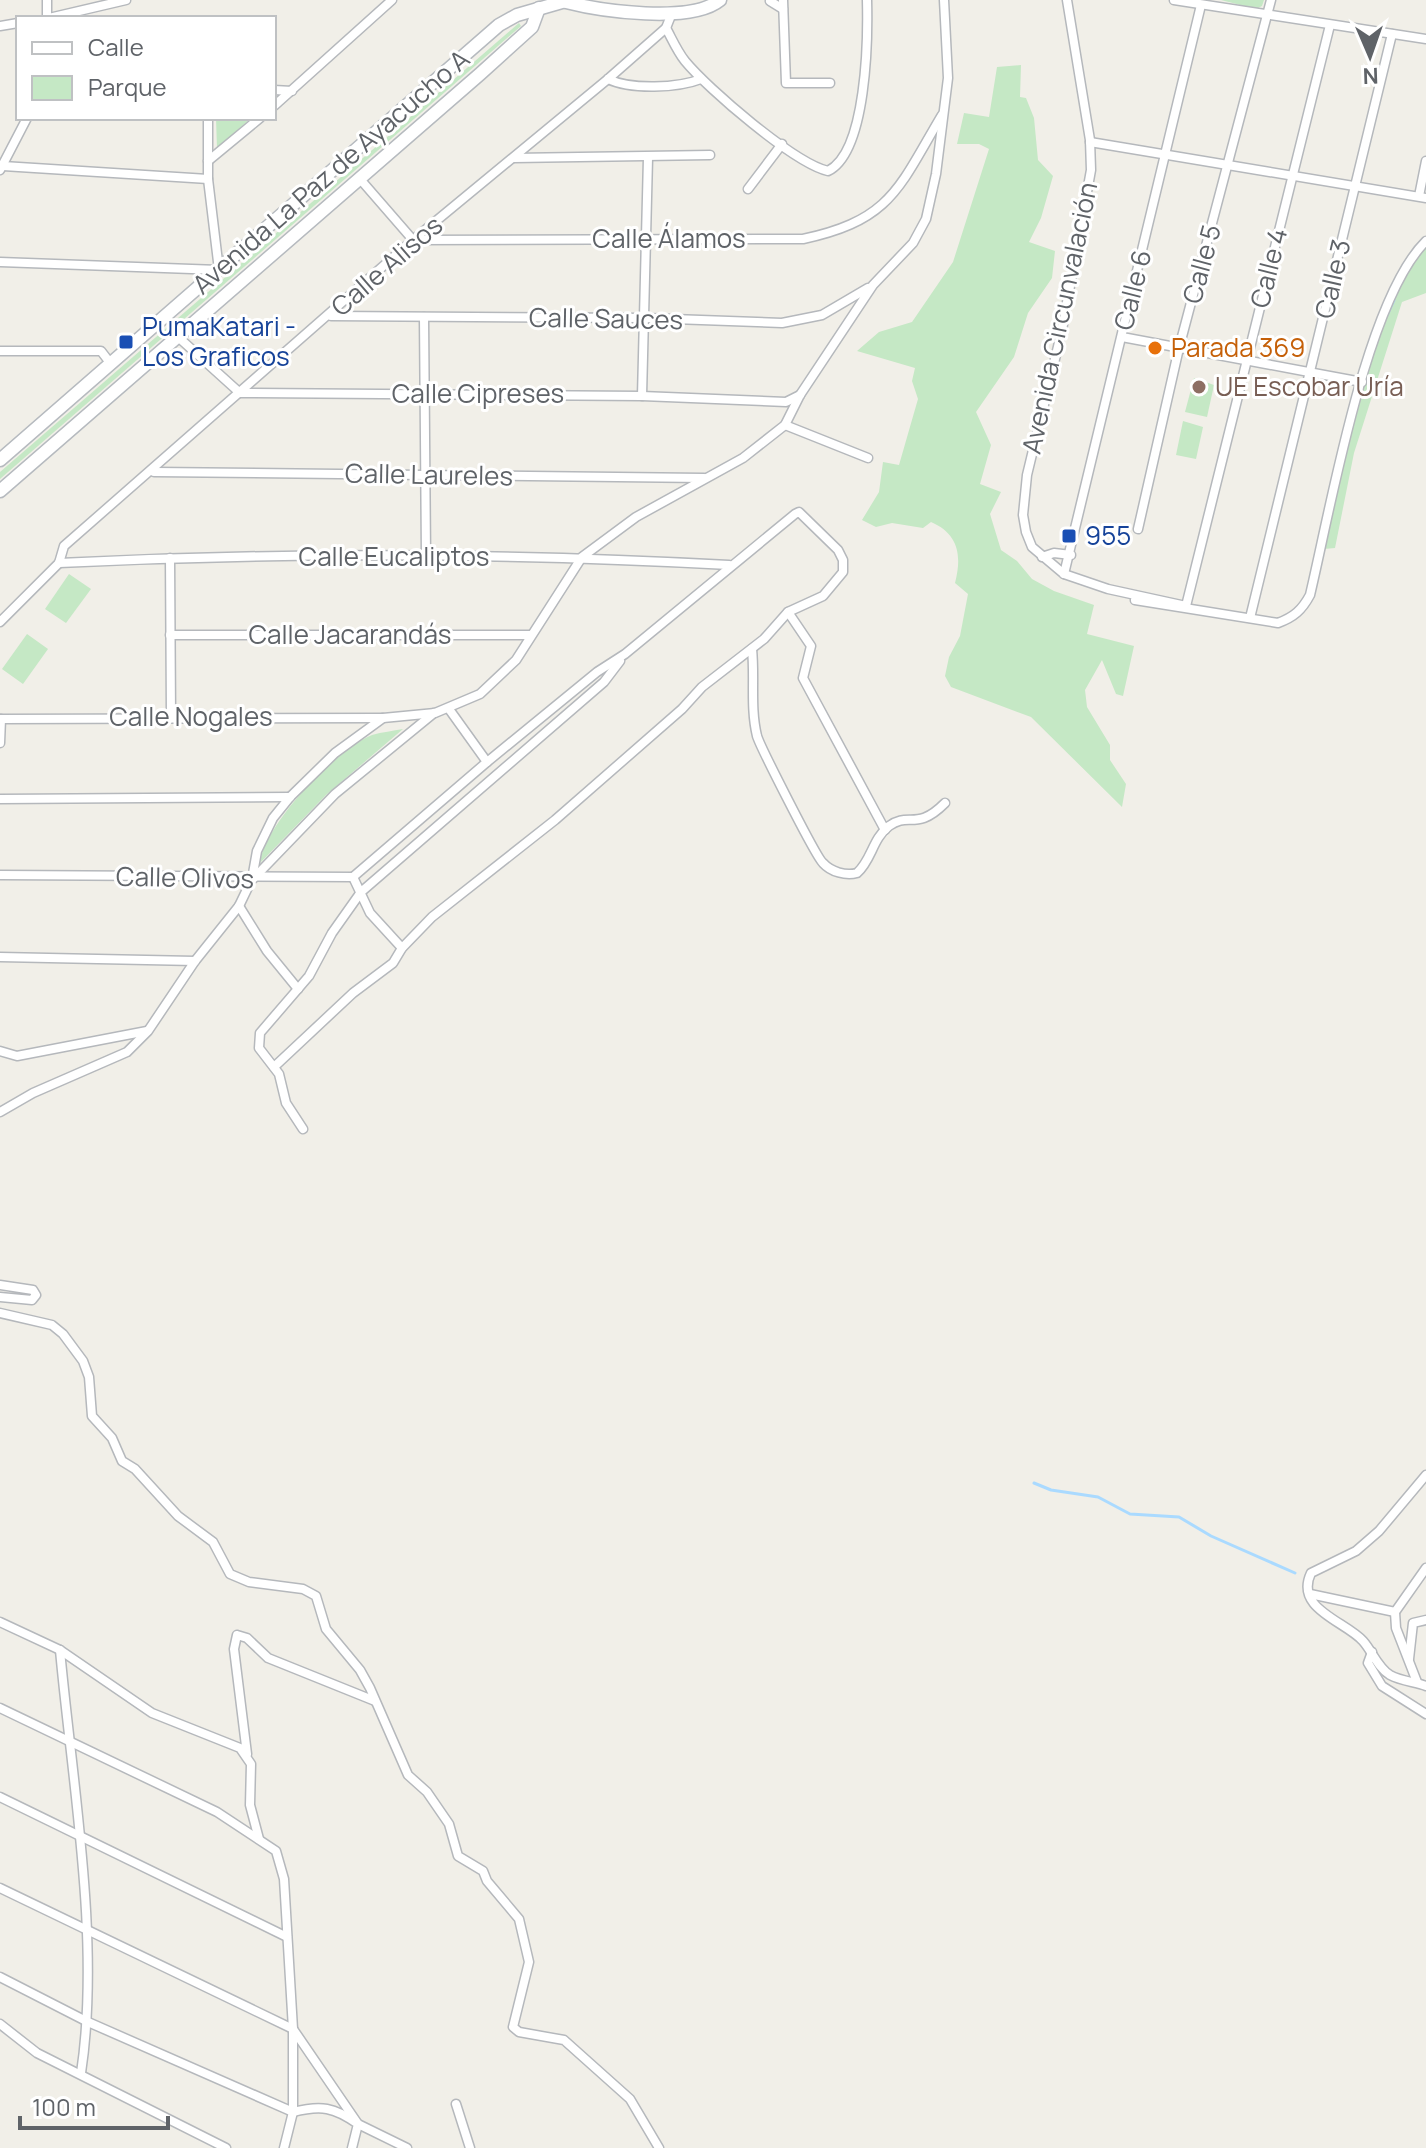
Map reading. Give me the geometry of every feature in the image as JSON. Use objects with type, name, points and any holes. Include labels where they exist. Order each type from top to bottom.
[{"type":"main road","name":"Avenida La Paz de Ayacucho A","points":[[3,451],[111,364],[499,25],[565,1],[650,6],[672,13],[692,13],[720,0]]},
{"type":"main road","points":[[0,491],[532,27],[539,8]]},
{"type":"street","points":[[57,16],[126,0]]},
{"type":"street","points":[[276,104],[392,0]]},
{"type":"street","points":[[666,28],[682,58],[701,79],[782,144],[823,171],[835,168],[861,107],[865,82],[867,0]]},
{"type":"street","points":[[252,879],[335,794],[435,713],[480,694],[504,674],[582,557],[636,517],[743,458],[785,425],[800,395],[873,285],[913,243],[926,219],[932,201],[948,78],[944,0]]},
{"type":"street","name":"Avenida Circunvalación","points":[[1065,575],[1032,547],[1026,532],[1023,496],[1088,189],[1090,142],[1067,0]]},
{"type":"street","points":[[1179,0],[1330,25],[1425,36]]},
{"type":"street","name":"Calle 5","points":[[1138,529],[1179,348],[1271,0]]},
{"type":"street","points":[[770,1],[783,5],[786,83],[830,83]]},
{"type":"street","name":"Calle 6","points":[[1065,575],[1201,5]]},
{"type":"street","name":"Calle Alisos","points":[[0,622],[59,563],[64,546],[153,472],[413,240],[608,79],[666,28],[672,13]]},
{"type":"street","name":"Calle 4","points":[[1186,606],[1330,25]]},
{"type":"street","name":"Calle 3","points":[[1250,618],[1392,34]]},
{"type":"street","points":[[608,79],[636,85],[689,84],[701,79]]},
{"type":"street","points":[[276,90],[292,91]]},
{"type":"street","name":"Calle Álamos","points":[[413,240],[803,239],[858,223],[890,201],[944,110]]},
{"type":"street","points":[[26,120],[1,169],[208,179]]},
{"type":"street","points":[[0,262],[219,270],[208,179],[208,120]]},
{"type":"street","points":[[208,161],[258,120]]},
{"type":"street","points":[[1090,142],[1422,197],[1426,161]]},
{"type":"street","points":[[748,189],[782,144]]},
{"type":"street","points":[[514,158],[710,155]]},
{"type":"street","points":[[642,396],[648,158]]},
{"type":"street","points":[[360,179],[413,240]]},
{"type":"street","points":[[1065,575],[1186,606],[1278,623],[1297,614],[1310,595],[1377,332],[1407,262],[1426,241]]},
{"type":"street","name":"Calle Sauces","points":[[330,316],[792,322],[822,315],[873,285]]},
{"type":"street","points":[[424,317],[426,557]]},
{"type":"street","points":[[177,336],[240,393]]},
{"type":"street","points":[[1122,337],[1362,382]]},
{"type":"street","points":[[0,351],[101,351],[111,364]]},
{"type":"street","name":"Calle Cipreses","points":[[240,393],[642,396],[786,402],[800,395]]},
{"type":"street","points":[[785,425],[868,458]]},
{"type":"street","name":"Calle Laureles","points":[[153,472],[705,478]]},
{"type":"street","points":[[274,1067],[353,993],[393,963],[402,948],[432,917],[555,820],[682,709],[702,687],[752,649],[788,612],[823,596],[838,580],[843,566],[838,550],[799,512],[729,565],[625,654],[597,672],[487,762],[353,877],[370,913],[402,948]]},
{"type":"street","points":[[1042,557],[1054,553],[1071,555]]},
{"type":"street","name":"Calle Eucaliptos","points":[[59,563],[170,558],[582,557],[729,565]]},
{"type":"street","points":[[170,558],[171,716]]},
{"type":"street","points":[[788,612],[811,646],[803,678],[885,830]]},
{"type":"street","name":"Calle Jacarandás","points":[[170,635],[531,635]]},
{"type":"street","points":[[752,649],[755,678],[752,708],[757,736],[819,859],[832,870],[848,875],[857,873],[877,836],[898,821],[928,819],[945,803]]},
{"type":"street","points":[[303,1129],[289,1109],[274,1067],[259,1048],[257,1037],[298,989],[361,892],[604,682],[625,654]]},
{"type":"street","points":[[449,709],[487,762]]},
{"type":"street","name":"Calle Nogales","points":[[0,719],[171,716],[383,718],[435,713]]},
{"type":"street","points":[[0,1112],[33,1093],[127,1052],[148,1031],[195,961],[239,906],[252,879],[263,837],[290,797],[335,753],[383,718]]},
{"type":"street","points":[[0,719],[0,743]]},
{"type":"street","points":[[0,799],[290,797]]},
{"type":"street","name":"Calle Olivos","points":[[0,875],[252,879],[353,877]]},
{"type":"street","points":[[239,906],[267,951],[298,989]]},
{"type":"street","points":[[0,957],[195,961]]},
{"type":"street","points":[[0,1051],[17,1056],[148,1031]]},
{"type":"street","points":[[0,1285],[33,1290],[36,1295],[32,1300],[0,1297]]},
{"type":"street","points":[[0,1313],[52,1325],[63,1334],[83,1361],[89,1377],[92,1416],[119,1448],[122,1461],[135,1469],[178,1516],[213,1542],[230,1574],[249,1582],[303,1589],[316,1596],[326,1629],[360,1670],[408,1775],[427,1792],[449,1824],[458,1856],[483,1871],[487,1881],[519,1919],[529,1962],[513,2027],[519,2032],[564,2040],[630,2099],[659,2148]]},
{"type":"street","points":[[1421,1684],[1386,1672],[1353,1631],[1319,1610],[1310,1594],[1308,1581],[1311,1573],[1356,1551],[1379,1531],[1426,1475]]},
{"type":"street","points":[[1421,1684],[1396,1628],[1395,1612],[1426,1568]]},
{"type":"street","points":[[1310,1594],[1395,1612]]},
{"type":"street","points":[[1409,1659],[1413,1623],[1426,1620]]},
{"type":"street","points":[[0,1622],[60,1650],[152,1713],[233,1745],[247,1755]]},
{"type":"street","points":[[260,1839],[250,1805],[252,1774],[234,1649],[237,1635],[247,1638],[268,1658],[375,1701]]},
{"type":"street","points":[[60,1650],[79,1834],[84,1928],[88,2022],[81,2073]]},
{"type":"street","points":[[1372,1652],[1368,1663],[1377,1681],[1426,1714]]},
{"type":"street","points":[[0,1708],[217,1812],[260,1839],[280,1858],[293,2029],[293,2112],[284,2148]]},
{"type":"street","points":[[0,1797],[287,1937]]},
{"type":"street","points":[[0,1888],[293,2029],[358,2124],[352,2148]]},
{"type":"street","points":[[0,1977],[88,2022],[293,2112],[316,2106],[332,2107],[358,2124],[407,2148]]},
{"type":"street","points":[[0,2024],[37,2053],[226,2148]]},
{"type":"street","points":[[456,2104],[470,2148]]},
{"type":"green space","points":[[1221,0],[1264,0],[1262,6],[1256,9]]},
{"type":"green space","points":[[519,23],[521,26],[0,479],[0,472]]},
{"type":"green space","points":[[1021,65],[1020,97],[1026,98],[1034,118],[1038,160],[1053,176],[1041,218],[1029,242],[1055,251],[1052,278],[1028,313],[1014,357],[976,412],[991,445],[980,484],[1001,492],[990,514],[1001,550],[1017,561],[1032,579],[1054,591],[1094,605],[1087,634],[1134,646],[1123,696],[1116,694],[1102,660],[1085,690],[1087,707],[1110,745],[1110,760],[1126,784],[1122,807],[1031,717],[951,687],[945,676],[949,657],[960,636],[968,594],[955,583],[958,555],[948,533],[931,522],[923,528],[892,523],[876,527],[862,520],[879,492],[883,462],[899,465],[918,399],[912,381],[915,368],[857,351],[879,332],[912,322],[953,262],[989,149],[979,144],[957,144],[964,113],[989,117],[997,67]]},
{"type":"green space","points":[[216,120],[249,120],[217,149]]},
{"type":"green space","points":[[1426,248],[1426,293],[1402,302],[1354,453],[1335,548],[1324,549],[1374,346],[1407,273]]},
{"type":"green space","points":[[1194,378],[1214,385],[1207,417],[1185,412]]},
{"type":"green space","points":[[1183,421],[1203,427],[1196,459],[1176,455]]},
{"type":"green space","points":[[69,574],[91,589],[66,623],[45,609]]},
{"type":"green space","points":[[27,634],[48,649],[23,684],[2,669]]},
{"type":"green space","points":[[403,729],[326,795],[260,863],[274,829],[322,772],[357,743],[372,735]]},
{"type":"waterway","points":[[1387,315],[1394,300]]},
{"type":"waterway","points":[[1034,1483],[1051,1490],[1098,1497],[1130,1514],[1179,1517],[1211,1536],[1295,1573]]},
{"type":"place","name":"PumaKatari - Los Graficos","points":[[126,342]]},
{"type":"place","name":"Parada 369","points":[[1155,348]]},
{"type":"place","name":"UE Escobar Uría","points":[[1199,387]]},
{"type":"place","name":"955","points":[[1069,536]]}]
